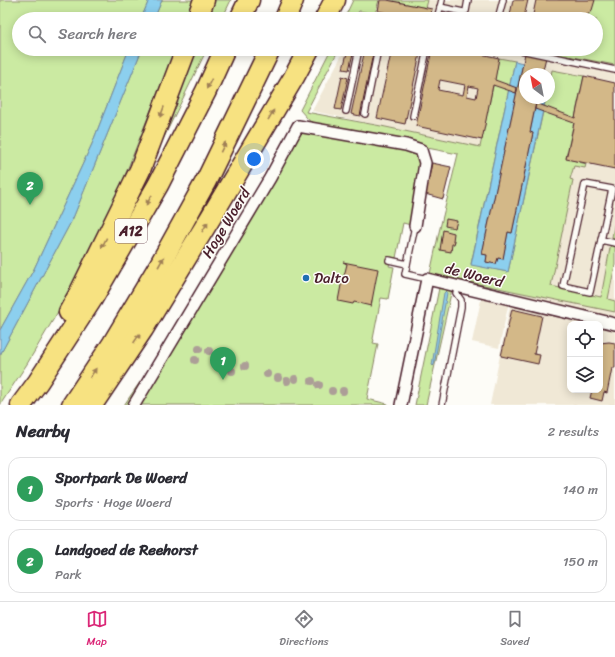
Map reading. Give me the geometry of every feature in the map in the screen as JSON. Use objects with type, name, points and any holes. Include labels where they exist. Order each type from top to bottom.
[{"type":"highway","points":[[200,12],[204,0]]},
{"type":"highway","points":[[243,12],[249,0]]},
{"type":"highway","points":[[288,12],[293,0]]},
{"type":"highway","points":[[329,12],[335,0]]},
{"type":"highway","name":"A12","points":[[14,405],[20,392],[79,294],[140,170],[183,56]]},
{"type":"highway","name":"A12","points":[[21,405],[38,382],[92,299],[158,185],[223,56]]},
{"type":"highway","name":"A12","points":[[72,405],[113,343],[162,260],[206,181],[267,56]]},
{"type":"highway","points":[[92,405],[151,316],[305,56]]},
{"type":"street","name":"Hoge Woerd","points":[[134,405],[270,178],[298,126],[406,145],[421,150],[426,163],[415,226]]},
{"type":"street","name":"de Woerd","points":[[401,405],[427,279],[615,324]]},
{"type":"lane","points":[[439,12],[442,0]]},
{"type":"lane","points":[[440,7],[463,12],[466,11],[468,0]]},
{"type":"lane","points":[[500,12],[503,0]]},
{"type":"lane","points":[[346,110],[358,56]]},
{"type":"lane","points":[[365,114],[377,56]]},
{"type":"lane","points":[[412,116],[425,56]]},
{"type":"lane","points":[[549,56],[615,70]]},
{"type":"lane","points":[[585,184],[612,189],[601,240],[590,292],[563,286],[585,184]]},
{"type":"lane","points":[[415,226],[405,274],[427,279]]},
{"type":"lane","points":[[601,240],[615,243]]},
{"type":"lane","points":[[389,260],[407,264]]},
{"type":"lane","points":[[442,405],[461,307],[461,300],[456,293],[458,286]]},
{"type":"shaded area","points":[[371,0],[615,0],[615,405],[490,405],[513,291],[451,278],[480,147],[312,111],[341,56],[603,56],[603,12],[365,12]]},
{"type":"shaded area","points":[[482,295],[509,302],[499,348],[472,342]]},
{"type":"green space","points":[[0,0],[149,0],[144,12],[12,12],[12,56],[126,56],[92,144],[34,269],[0,330]]},
{"type":"green space","points":[[162,0],[194,0],[190,12],[157,12]]},
{"type":"green space","points":[[214,0],[231,0],[225,12],[209,12]]},
{"type":"green space","points":[[353,0],[379,0],[376,12],[347,12]]},
{"type":"green space","points":[[388,0],[428,0],[426,8]]},
{"type":"green space","points":[[558,0],[615,0],[615,65],[566,56],[603,56],[603,12],[555,12]]},
{"type":"green space","points":[[139,56],[172,56],[122,183],[69,293],[27,364],[0,405],[0,355],[73,218]]},
{"type":"green space","points":[[192,56],[204,56],[149,168]]},
{"type":"green space","points":[[327,56],[335,56],[306,112],[480,147],[499,58],[515,61],[471,264],[508,272],[545,104],[555,104],[555,71],[584,76],[566,158],[586,164],[585,168],[574,166],[570,179],[573,180],[551,286],[601,297],[615,221],[615,265],[608,299],[615,301],[615,312],[430,274],[458,154],[314,126],[300,110]]},
{"type":"green space","name":"Dalto","points":[[309,131],[415,152],[420,159],[411,225],[403,223],[396,258],[391,257],[389,266],[394,267],[388,299],[381,298],[373,339],[373,343],[378,344],[367,399],[388,405],[124,405],[140,382],[146,386],[298,136]]},
{"type":"green space","points":[[439,288],[452,289],[426,405],[415,405]]},
{"type":"water","points":[[149,0],[162,0],[157,12],[144,12]]},
{"type":"water","points":[[126,56],[139,56],[73,218],[0,355],[0,330],[34,269],[92,144]]},
{"type":"water","points":[[515,61],[523,63],[522,68],[519,68],[519,82],[482,254],[487,255],[486,262],[496,264],[498,258],[503,258],[508,232],[512,233],[533,133],[530,132],[536,104],[544,104],[508,272],[471,265]]},
{"type":"water","points":[[446,291],[447,293],[433,366],[444,293]]},
{"type":"building","points":[[380,0],[432,9],[431,12],[378,11]]},
{"type":"building","points":[[513,0],[528,0],[525,12],[511,12]]},
{"type":"building","points":[[536,0],[595,0],[590,12],[533,12]]},
{"type":"building","points":[[346,56],[352,56],[349,70],[343,69]]},
{"type":"building","points":[[363,56],[373,56],[360,116],[351,114]]},
{"type":"building","points":[[390,56],[420,56],[405,124],[377,118]]},
{"type":"building","points":[[431,56],[490,56],[499,58],[495,80],[517,88],[516,93],[493,85],[482,140],[416,126]],"holes":[[[440,80],[465,85],[463,95],[438,90]],[[469,86],[478,88],[476,98],[467,96]]]},
{"type":"building","points":[[524,56],[546,56],[543,68],[522,68]]},
{"type":"building","points":[[342,76],[348,78],[341,110],[335,109]]},
{"type":"building","points":[[584,76],[615,83],[615,169],[566,159],[574,123],[535,109],[536,104],[575,118]]},
{"type":"building","points":[[519,82],[519,104],[536,104],[530,132],[533,133],[512,233],[508,232],[503,259],[498,258],[496,264],[486,262],[487,255],[482,254]]},
{"type":"building","points":[[432,163],[451,167],[443,199],[425,194]]},
{"type":"building","points":[[446,219],[457,221],[455,228],[445,226]]},
{"type":"building","points":[[443,230],[454,233],[453,241],[455,241],[454,244],[452,244],[451,252],[440,250]]},
{"type":"building","points":[[343,262],[378,269],[371,306],[354,302],[353,304],[338,301],[347,264]]},
{"type":"building","points":[[512,309],[542,316],[534,354],[540,355],[538,364],[501,356]]},
{"type":"building","points":[[603,343],[615,343],[615,368],[612,368],[607,393],[604,392],[602,401],[590,398],[591,393],[603,393]]},
{"type":"place","name":"Landgoed de Reehorst","points":[[30,205]]},
{"type":"place","name":"Dalto","points":[[306,278]]},
{"type":"place","name":"Sportpark De Woerd","points":[[223,380]]}]
